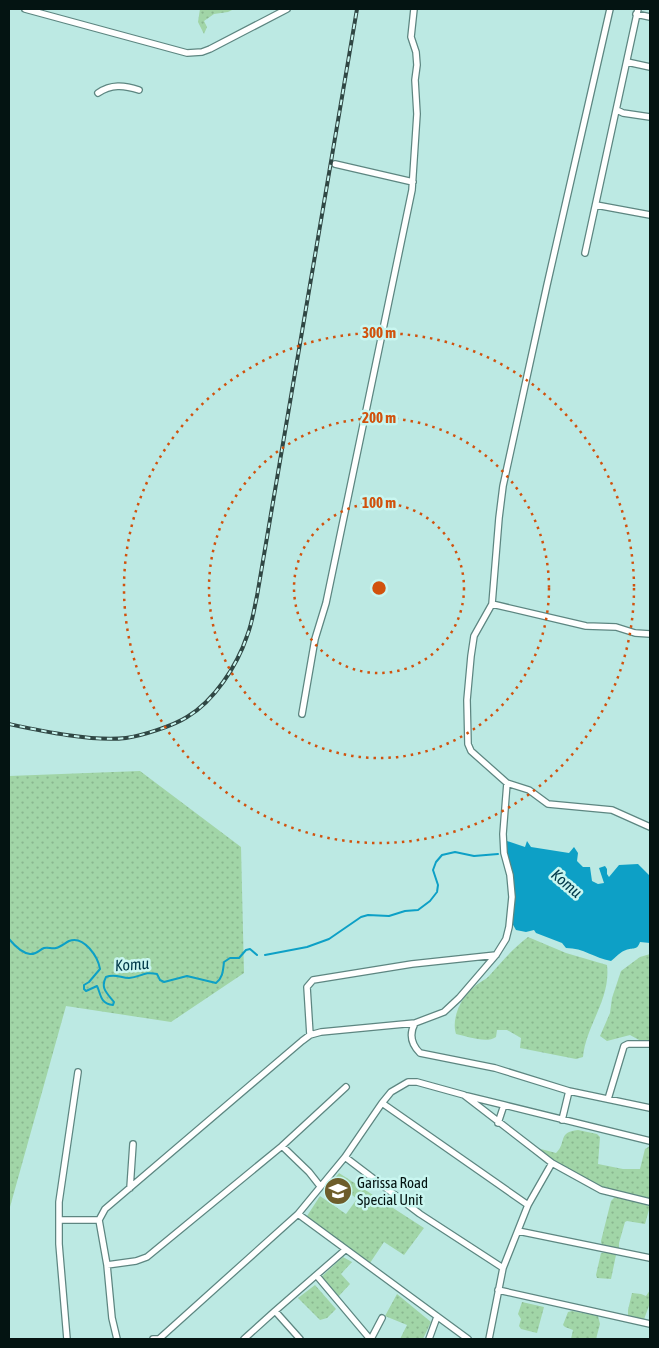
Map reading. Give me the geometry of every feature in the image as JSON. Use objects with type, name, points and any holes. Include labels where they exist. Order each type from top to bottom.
[{"type":"street","points":[[25,9],[187,54],[210,49],[288,9]]},
{"type":"street","points":[[302,714],[315,638],[326,603],[413,182],[416,134],[414,80],[417,65],[416,52],[411,37],[414,9]]},
{"type":"street","points":[[610,9],[547,285],[504,486],[499,518],[492,604],[474,636],[468,692],[468,744],[475,756],[507,783],[528,790],[548,804],[612,810],[650,827]]},
{"type":"street","points":[[585,254],[637,12],[650,17]]},
{"type":"street","points":[[627,62],[650,67]]},
{"type":"street","points":[[98,93],[109,87],[123,85],[139,90]]},
{"type":"street","points":[[617,110],[623,113],[650,118]]},
{"type":"street","points":[[334,164],[413,182]]},
{"type":"street","points":[[596,205],[650,215]]},
{"type":"street","points":[[492,604],[586,626],[616,627],[635,633],[650,634]]},
{"type":"street","points":[[117,1339],[112,1318],[107,1265],[99,1220],[105,1209],[310,1035],[321,1032],[415,1023],[444,1012],[459,998],[496,955],[506,939],[510,927],[512,897],[510,875],[504,854],[503,834],[507,783]]},
{"type":"street","points":[[310,1035],[307,987],[313,980],[412,964],[496,955]]},
{"type":"street","points":[[415,1023],[411,1035],[415,1048],[420,1053],[496,1068],[569,1091],[650,1108]]},
{"type":"street","points":[[608,1099],[624,1046],[628,1044],[650,1044]]},
{"type":"street","points":[[67,1339],[59,1244],[59,1202],[78,1072]]},
{"type":"street","points":[[153,1339],[159,1339],[298,1214],[345,1157],[391,1092],[408,1082],[418,1082],[650,1141]]},
{"type":"street","points":[[107,1265],[147,1257],[282,1146],[346,1087]]},
{"type":"street","points":[[562,1120],[569,1091]]},
{"type":"street","points":[[464,1095],[552,1163],[602,1190],[650,1202]]},
{"type":"street","points":[[382,1103],[528,1205]]},
{"type":"street","points":[[498,1122],[504,1105]]},
{"type":"street","points":[[130,1188],[133,1144]]},
{"type":"street","points":[[282,1146],[309,1172],[320,1186]]},
{"type":"street","points":[[345,1157],[420,1214],[503,1268]]},
{"type":"street","points":[[489,1339],[503,1268],[528,1205],[552,1163]]},
{"type":"street","points":[[298,1214],[468,1339]]},
{"type":"street","points":[[59,1220],[99,1220]]},
{"type":"street","points":[[518,1231],[650,1258]]},
{"type":"street","points":[[244,1339],[345,1250]]},
{"type":"street","points":[[317,1276],[371,1339],[382,1318]]},
{"type":"street","points":[[498,1290],[650,1324]]},
{"type":"street","points":[[275,1311],[300,1339]]},
{"type":"street","points":[[429,1339],[437,1317]]},
{"type":"green space","points":[[200,9],[234,9],[214,14],[204,21],[207,27],[204,34],[198,22]]},
{"type":"green space","points":[[140,771],[241,847],[244,973],[171,1022],[66,1006],[10,1207],[9,1218],[9,776]]},
{"type":"green space","points":[[528,937],[566,953],[607,965],[607,977],[602,1001],[585,1045],[583,1057],[576,1059],[520,1048],[521,1038],[507,1030],[497,1030],[496,1037],[487,1040],[456,1034],[456,1015],[465,996],[489,976],[512,950]]},
{"type":"green space","points":[[650,954],[650,1046],[630,1035],[607,1041],[600,1036],[610,1013],[612,998],[621,971],[640,957]]},
{"type":"green space","points":[[578,1130],[597,1134],[600,1137],[598,1164],[623,1169],[640,1169],[645,1149],[650,1146],[650,1203],[610,1192],[541,1155],[537,1148],[556,1153],[567,1133]]},
{"type":"green space","points":[[339,1173],[424,1228],[404,1255],[384,1242],[368,1266],[307,1216],[320,1196],[346,1214],[357,1199],[341,1186],[331,1193],[326,1189]]},
{"type":"green space","points":[[615,1197],[650,1206],[645,1224],[625,1222],[619,1243],[619,1251],[602,1247],[601,1241],[611,1201]]},
{"type":"green space","points":[[601,1253],[615,1253],[616,1255],[611,1279],[597,1278]]},
{"type":"green space","points":[[343,1257],[352,1262],[341,1274],[350,1284],[338,1297],[319,1279]]},
{"type":"green space","points":[[315,1285],[336,1309],[327,1318],[320,1320],[298,1298]]},
{"type":"green space","points":[[650,1290],[650,1303],[643,1322],[628,1318],[632,1293],[646,1296]]},
{"type":"green space","points":[[397,1294],[431,1322],[423,1339],[400,1339],[407,1325],[385,1316]]},
{"type":"green space","points":[[522,1302],[544,1307],[537,1333],[521,1329],[519,1326],[521,1319],[518,1314]]},
{"type":"green space","points":[[572,1311],[598,1316],[600,1324],[596,1339],[571,1339],[573,1330],[563,1325],[568,1312]]},
{"type":"water","points":[[504,840],[525,847],[527,841],[531,847],[569,853],[574,847],[578,853],[577,861],[583,867],[590,867],[592,881],[598,884],[604,883],[599,868],[605,866],[609,877],[619,865],[638,864],[650,876],[650,943],[640,942],[636,948],[620,953],[611,961],[572,948],[566,948],[562,943],[536,933],[534,930],[526,932],[516,930],[512,923],[515,898],[506,862]]},
{"type":"waterway","name":"Komu","points":[[265,955],[307,947],[329,939],[361,917],[368,915],[389,916],[405,911],[418,910],[430,901],[437,892],[438,885],[433,870],[436,862],[442,855],[455,852],[474,856],[498,854]]},
{"type":"waterway","name":"Komu","points":[[9,939],[21,950],[30,954],[44,948],[58,947],[69,941],[75,940],[85,944],[93,953],[100,969],[84,985],[84,989],[86,991],[97,986],[103,1001],[113,1005],[114,1002],[104,987],[106,977],[129,978],[153,973],[157,974],[160,980],[164,982],[187,976],[216,983],[223,971],[224,962],[230,958],[239,958],[246,950],[250,949],[257,955]]},
{"type":"railway","points":[[9,724],[68,735],[113,739],[148,733],[187,717],[206,702],[231,671],[243,647],[252,621],[257,596],[357,9]]},
{"type":"place","name":"Garissa Road Special Unit","points":[[338,1191]]}]
